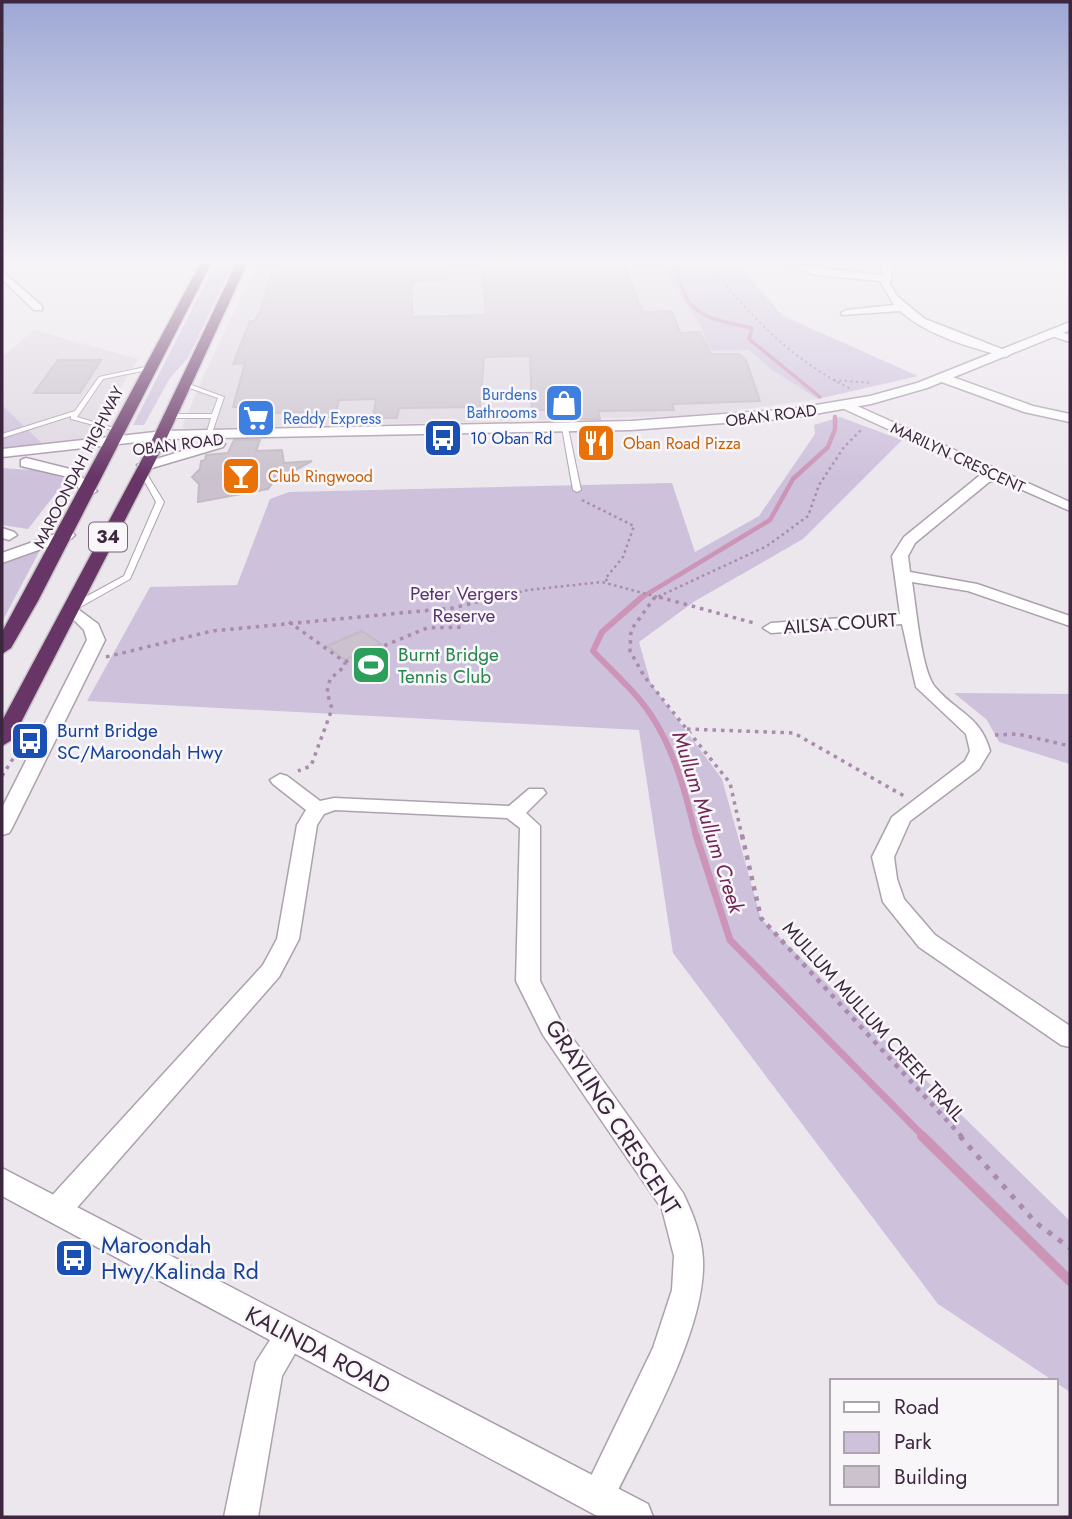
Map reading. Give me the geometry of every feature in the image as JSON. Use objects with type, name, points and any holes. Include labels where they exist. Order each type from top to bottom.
[{"type":"highway","name":"MAROONDAH HIGHWAY","points":[[2,648],[67,535],[168,335]]},
{"type":"highway","name":"34","points":[[2,740],[158,441],[209,335]]},
{"type":"main road","name":"OBAN ROAD","points":[[113,442],[702,423],[846,405],[943,378],[1049,335]]},
{"type":"main road","name":"OBAN ROAD","points":[[158,441],[209,435],[247,436]]},
{"type":"main road","points":[[144,468],[247,436]]},
{"type":"main road","points":[[2,453],[61,450],[113,442]]},
{"type":"main road","points":[[26,463],[113,442]]},
{"type":"main road","points":[[2,463],[26,463],[69,473],[89,491]]},
{"type":"main road","name":"KALINDA ROAD","points":[[2,1181],[635,1517]]},
{"type":"street","points":[[955,335],[1006,353]]},
{"type":"street","points":[[943,378],[1029,409],[1070,418]]},
{"type":"street","name":"MARILYN CRESCENT","points":[[846,405],[950,450],[1070,507]]},
{"type":"street","points":[[999,475],[984,479],[909,540],[900,556],[925,687],[975,732],[981,751],[972,765],[902,817],[883,857],[894,902],[927,941],[1070,1038]]},
{"type":"street","points":[[2,558],[67,535]]},
{"type":"street","points":[[903,576],[971,587],[1070,621]]},
{"type":"street","points":[[2,828],[96,640],[92,628],[71,609]]},
{"type":"street","name":"AILSA COURT","points":[[771,628],[910,618]]},
{"type":"street","points":[[280,780],[317,809]]},
{"type":"street","points":[[57,1210],[271,971],[288,939],[307,825],[317,809],[334,804],[496,810],[513,813],[536,793]]},
{"type":"street","name":"GRAYLING CRESCENT","points":[[513,813],[530,826],[528,981],[552,1028],[673,1202],[685,1229],[689,1264],[672,1336],[597,1497]]},
{"type":"street","points":[[241,1517],[260,1404],[269,1369],[290,1336]]},
{"type":"lane","points":[[113,442],[73,418],[102,378],[150,368]]},
{"type":"lane","points":[[186,385],[221,397],[209,435]]},
{"type":"lane","points":[[2,436],[77,412]]},
{"type":"lane","points":[[170,416],[215,416]]},
{"type":"lane","points":[[565,428],[577,489]]},
{"type":"lane","points":[[71,609],[127,577],[160,502],[144,468]]},
{"type":"path","points":[[769,335],[782,348],[829,380],[859,393]]},
{"type":"path","name":"MULLUM MULLUM CREEK TRAIL","points":[[862,421],[864,427],[844,447],[819,485],[808,516],[767,546],[655,597],[631,629],[630,651],[644,676],[730,783],[761,918],[907,1074],[1035,1222],[1070,1248]]},
{"type":"path","points":[[577,489],[582,501],[634,526],[623,557],[605,579],[614,585]]},
{"type":"path","points":[[84,663],[212,631],[453,608],[540,588],[602,582],[771,628]]},
{"type":"path","points":[[289,622],[345,662]]},
{"type":"path","points":[[345,662],[427,628],[463,627]]},
{"type":"path","points":[[280,780],[310,766],[332,709],[327,692],[330,679],[345,666],[345,662]]},
{"type":"path","points":[[686,729],[794,733],[918,804]]},
{"type":"path","points":[[995,735],[1018,734],[1070,746]]},
{"type":"shaded area","points":[[28,335],[52,335],[138,359],[89,439],[45,446],[2,405],[2,357]]},
{"type":"shaded area","points":[[223,335],[704,335],[709,351],[749,350],[772,370],[818,399],[694,416],[187,429],[182,427]]},
{"type":"green space","points":[[179,335],[199,335],[188,358],[170,378],[144,425],[133,425]]},
{"type":"green space","points":[[704,335],[825,335],[918,376],[818,399],[772,370],[749,350],[709,351]]},
{"type":"green space","points":[[2,405],[45,446],[2,448]]},
{"type":"green space","name":"Peter Vergers Reserve","points":[[840,417],[902,440],[803,539],[695,601],[639,642],[651,684],[722,779],[761,919],[1070,1221],[1070,1392],[1058,1384],[1058,1379],[1050,1379],[938,1304],[673,953],[639,730],[87,701],[150,587],[237,585],[270,499],[289,492],[672,483],[695,552],[759,516],[815,434],[814,425]]},
{"type":"green space","points":[[2,468],[46,471],[63,478],[63,484],[28,529],[2,525]]},
{"type":"green space","points":[[40,550],[2,622],[2,564]]},
{"type":"green space","points":[[954,693],[1070,694],[1070,764],[999,742],[987,720]]},
{"type":"building","points":[[245,335],[701,335],[710,354],[739,354],[746,360],[760,401],[672,404],[674,410],[598,411],[600,419],[580,419],[578,410],[532,410],[530,356],[484,357],[480,407],[399,408],[397,418],[373,418],[376,399],[339,400],[335,417],[307,417],[308,412],[271,413],[266,426],[239,427],[248,407],[233,407],[245,363],[233,364]]},
{"type":"building","points":[[58,360],[101,360],[80,393],[34,393]]},
{"type":"building","name":"Oban Road Pizza","points":[[605,433],[611,452],[590,453],[586,449],[583,434]]},
{"type":"building","name":"Club Ringwood","points":[[234,440],[260,440],[256,451],[282,450],[284,463],[312,461],[273,482],[268,489],[198,502],[199,484],[192,477],[200,469],[201,461],[205,460],[206,455],[228,453]]},
{"type":"building","name":"Burnt Bridge Tennis Club","points":[[362,631],[381,644],[345,660],[327,646]]},
{"type":"waterway","name":"Mullum Mullum Creek","points":[[750,335],[749,339],[820,397]]},
{"type":"waterway","name":"Mullum Mullum Creek","points":[[641,598],[770,520],[793,479],[828,447],[835,429],[835,417]]},
{"type":"waterway","name":"Mullum Mullum Creek","points":[[641,598],[602,632],[593,651],[638,698],[667,743],[679,774],[696,836]]},
{"type":"waterway","name":"Mullum Mullum Creek","points":[[696,835],[730,940],[924,1137]]},
{"type":"waterway","name":"Mullum Mullum Creek","points":[[922,1136],[1070,1281]]},
{"type":"place","name":"Burdens Bathrooms","points":[[564,403]]},
{"type":"place","name":"Reddy Express","points":[[256,418]]},
{"type":"place","name":"10 Oban Rd","points":[[443,438]]},
{"type":"place","name":"Oban Road Pizza","points":[[596,443]]},
{"type":"place","name":"Club Ringwood","points":[[241,476]]},
{"type":"place","name":"Burnt Bridge Tennis Club","points":[[371,665]]},
{"type":"place","name":"Burnt Bridge SC/Maroondah Hwy","points":[[30,741]]},
{"type":"place","name":"Maroondah Hwy/Kalinda Rd","points":[[74,1258]]}]
